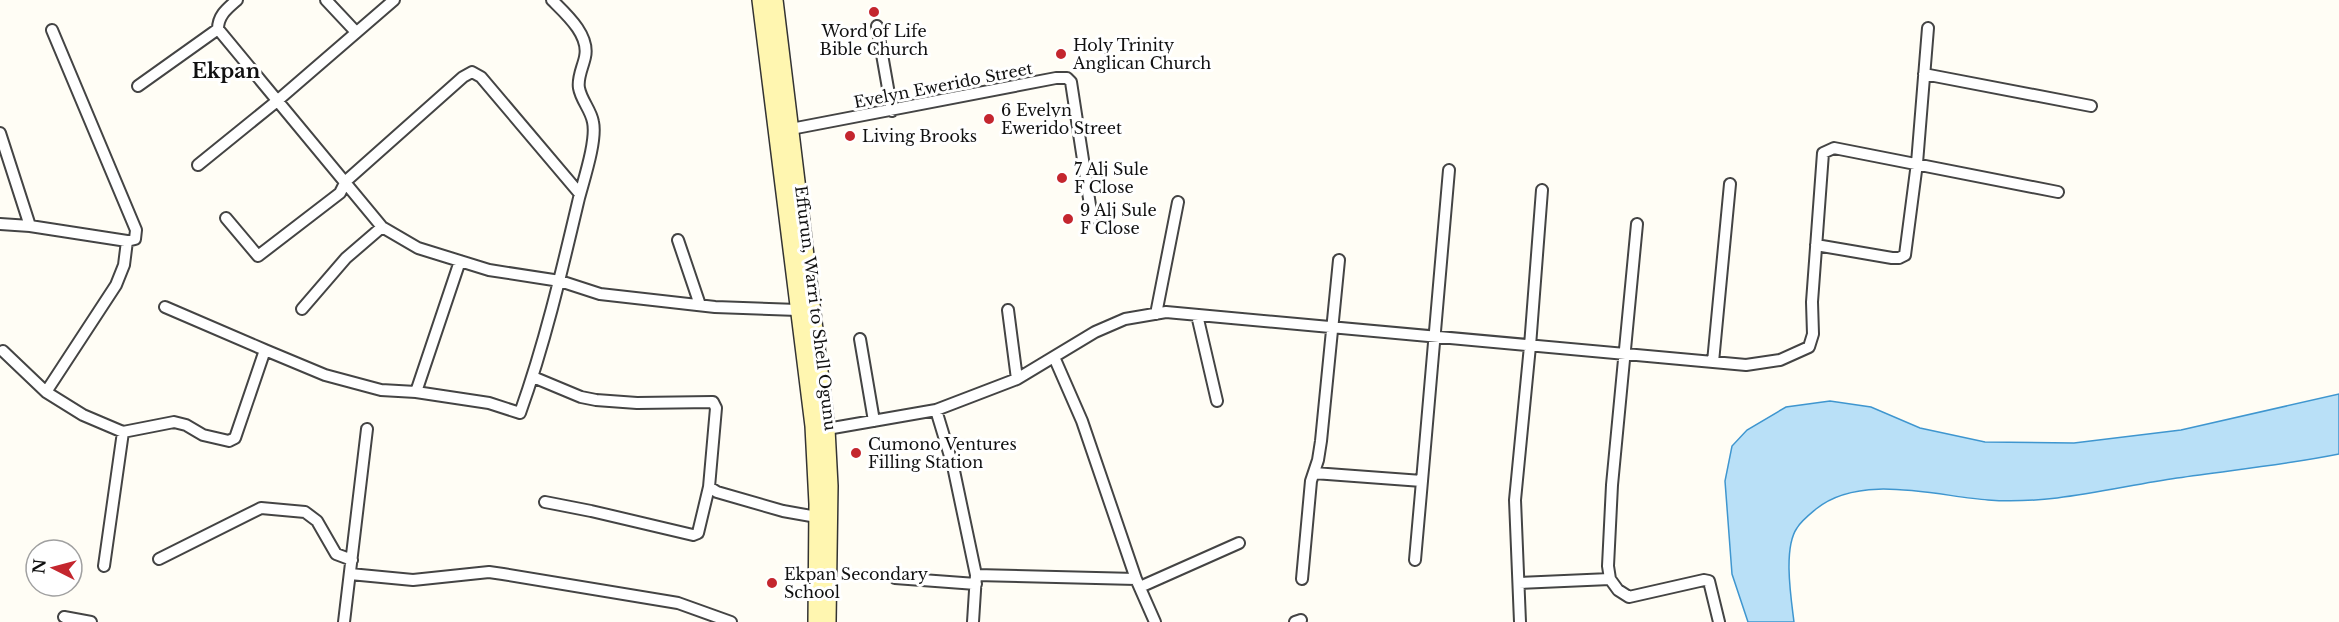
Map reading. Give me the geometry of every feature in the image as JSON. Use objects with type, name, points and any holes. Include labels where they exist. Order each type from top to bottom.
[{"type":"main road","name":"Effurun, Warri to Shell Ogunu","points":[[760,0],[778,88],[791,129],[827,429],[830,486],[828,622]]},
{"type":"main road","name":"Effurun, Warri to Shell Ogunu","points":[[775,0],[778,88],[798,310],[813,426],[817,518],[816,622]]},
{"type":"street","points":[[237,0],[223,13],[218,22],[218,29],[382,227],[418,248],[489,270],[560,281],[600,294],[700,305],[798,310]]},
{"type":"street","points":[[326,0],[356,32]]},
{"type":"street","points":[[198,165],[277,101],[394,0]]},
{"type":"street","points":[[165,308],[325,375],[381,390],[416,392],[489,404],[520,413],[560,281],[591,150],[593,122],[579,89],[586,54],[581,34],[552,0]]},
{"type":"street","points":[[877,26],[892,111]]},
{"type":"street","points":[[1816,245],[1902,257],[1906,251],[1917,163],[1928,28]]},
{"type":"street","points":[[138,86],[218,29]]},
{"type":"street","points":[[0,224],[30,226],[127,242],[135,239],[136,230],[51,30]]},
{"type":"street","points":[[226,218],[258,256],[340,193],[346,181],[463,77],[472,72],[481,77],[580,194]]},
{"type":"street","points":[[1924,74],[2091,106]]},
{"type":"street","name":"Evelyn Ewerido Street","points":[[791,129],[1056,78],[1066,78],[1071,82],[1092,218]]},
{"type":"street","points":[[0,134],[30,226]]},
{"type":"street","points":[[827,429],[936,410],[1017,379],[1095,332],[1125,320],[1166,312],[1626,355],[1762,364],[1798,354],[1809,347],[1813,334],[1812,302],[1823,153],[1834,148],[2058,192]]},
{"type":"street","points":[[1415,560],[1449,170]]},
{"type":"street","points":[[1713,362],[1730,184]]},
{"type":"street","points":[[1520,622],[1515,500],[1542,190]]},
{"type":"street","points":[[1156,314],[1178,202]]},
{"type":"street","points":[[1637,224],[1612,484],[1608,566],[1610,579],[1618,590],[1629,597],[1704,580],[1709,581],[1719,622]]},
{"type":"street","points":[[302,309],[346,258],[382,227]]},
{"type":"street","points":[[678,240],[700,305]]},
{"type":"street","points":[[46,392],[116,285],[124,265],[127,242]]},
{"type":"street","points":[[1302,579],[1311,481],[1321,441],[1338,260]]},
{"type":"street","points":[[416,392],[460,261]]},
{"type":"street","points":[[1008,310],[1017,379]]},
{"type":"street","points":[[1197,315],[1217,401]]},
{"type":"street","points":[[860,339],[874,421]]},
{"type":"street","points":[[3,351],[46,392],[83,415],[123,432],[174,422],[186,425],[203,435],[229,441],[235,438],[265,350]]},
{"type":"street","points":[[1054,357],[1082,422],[1138,583],[1155,622]]},
{"type":"street","points":[[532,377],[580,397],[596,400],[636,403],[713,402],[716,408],[709,487],[698,533],[693,535],[591,510],[545,502]]},
{"type":"street","points":[[936,410],[953,466],[976,580],[973,622]]},
{"type":"street","points":[[344,622],[367,429]]},
{"type":"street","points":[[104,566],[123,432]]},
{"type":"street","points":[[1314,473],[1422,481]]},
{"type":"street","points":[[709,487],[717,492],[783,512],[817,518]]},
{"type":"street","points":[[159,559],[261,507],[305,512],[317,521],[336,554],[352,560]]},
{"type":"street","points":[[895,578],[1138,583],[1239,543]]},
{"type":"street","points":[[350,574],[413,580],[489,572],[678,603],[731,622]]},
{"type":"street","points":[[1519,583],[1610,579]]},
{"type":"street","points":[[64,617],[91,622]]},
{"type":"water","points":[[2339,394],[2339,454],[2060,498],[1988,500],[1876,489],[1834,498],[1806,518],[1799,525],[1793,537],[1790,548],[1789,574],[1794,622],[1748,622],[1732,574],[1725,481],[1732,446],[1747,430],[1786,407],[1830,401],[1871,407],[1920,428],[1985,442],[2074,443],[2181,430]]},
{"type":"place","name":"Word of Life Bible Church","points":[[874,12]]},
{"type":"place","name":"Holy Trinity Anglican Church","points":[[1061,54]]},
{"type":"place","name":"6 Evelyn Ewerido Street","points":[[989,119]]},
{"type":"place","name":"Living Brooks","points":[[850,136]]},
{"type":"place","name":"7 Alj Sule F Close","points":[[1062,178]]},
{"type":"place","name":"9 Alj Sule F Close","points":[[1068,219]]},
{"type":"place","name":"Cumono Ventures Filling Station","points":[[856,453]]},
{"type":"place","name":"Ekpan Secondary School","points":[[772,583]]},
{"type":"district","name":"Ekpan","points":[[226,71]]}]
